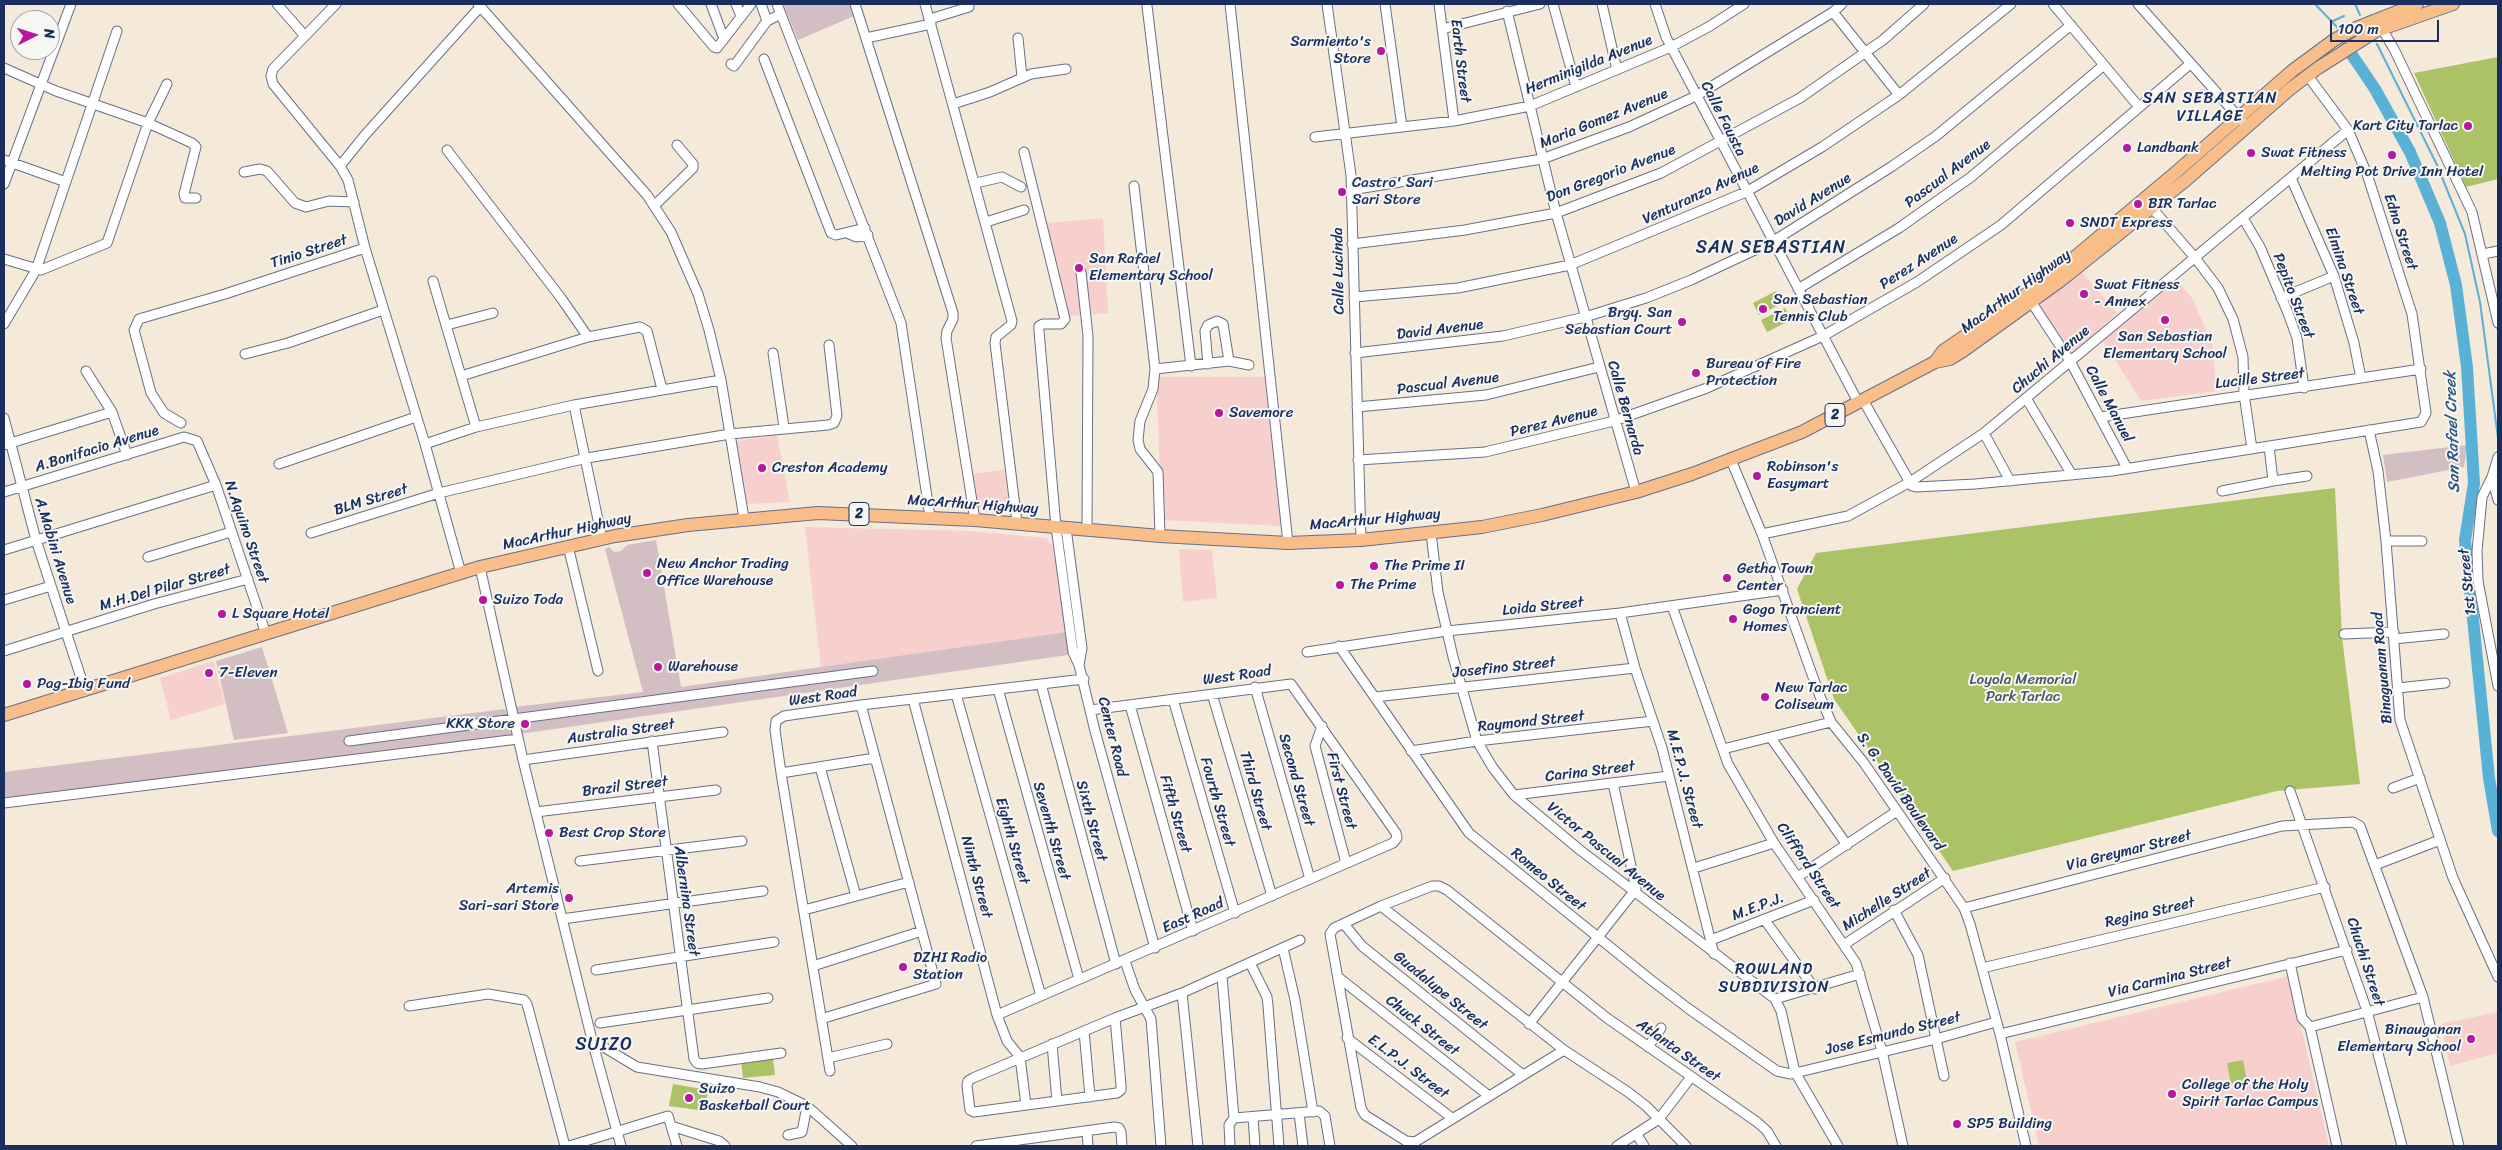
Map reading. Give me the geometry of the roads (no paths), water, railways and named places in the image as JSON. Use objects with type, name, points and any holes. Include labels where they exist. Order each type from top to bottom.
[{"type":"highway","name":"MacArthur Highway","points":[[4,715],[480,567],[602,539],[744,518],[818,513],[930,517],[1160,536],[1288,543],[1360,540],[1431,533],[1542,515],[1636,492],[1731,460],[1802,432],[1935,362],[1950,359],[1963,351],[2032,303],[2152,208],[2243,122],[2292,71],[2334,40],[2372,20],[2417,4]]},
{"type":"highway","name":"MacArthur Highway","points":[[1935,362],[1943,351],[2051,277],[2243,122],[2361,39],[2382,29],[2453,4]]},
{"type":"street","points":[[4,184],[8,161],[71,4]]},
{"type":"street","points":[[277,4],[305,36]]},
{"type":"street","points":[[336,4],[273,69],[271,76],[273,84],[340,166],[348,180],[365,248]]},
{"type":"street","points":[[678,4],[714,47],[719,47],[750,4]]},
{"type":"street","points":[[684,4],[688,16]]},
{"type":"street","points":[[711,4],[724,38]]},
{"type":"street","points":[[736,4],[741,16]]},
{"type":"street","points":[[761,4],[767,21]]},
{"type":"street","points":[[778,4],[867,232],[902,328],[930,517]]},
{"type":"street","points":[[855,4],[953,313],[953,320],[947,331],[946,338],[975,520]]},
{"type":"street","points":[[926,4],[1012,321],[1011,325],[996,337],[995,343],[1017,523]]},
{"type":"street","points":[[1230,4],[1288,543]]},
{"type":"street","name":"Calle Lucinda","points":[[1327,4],[1346,132],[1351,190],[1360,540]]},
{"type":"street","points":[[1385,4],[1402,127]]},
{"type":"street","name":"Earth Street","points":[[1439,4],[1454,121]]},
{"type":"street","points":[[1442,29],[1540,4]]},
{"type":"street","points":[[1553,4],[1576,87]]},
{"type":"street","points":[[1602,4],[1617,70]]},
{"type":"street","name":"Calle Fausta","points":[[1655,4],[1671,47],[1822,336],[1910,482]]},
{"type":"street","name":"Herminigilda Avenue","points":[[1315,137],[1454,121],[1530,106],[1671,47],[1710,26],[1744,4]]},
{"type":"street","name":"Maria Gomez Avenue","points":[[1351,190],[1542,160],[1629,127],[1696,96],[1833,12],[1842,4]]},
{"type":"street","name":"Don Gregorio Avenue","points":[[1352,244],[1465,230],[1556,213],[1661,173],[1720,143],[1800,98],[1866,52],[1924,4]]},
{"type":"street","name":"Venturanza Avenue","points":[[1354,297],[1458,288],[1570,265],[1746,192],[1822,147],[1899,95],[2011,4]]},
{"type":"street","points":[[2053,4],[2140,107]]},
{"type":"street","points":[[2138,4],[2243,122]]},
{"type":"street","points":[[340,166],[479,5],[592,131],[655,205],[671,232],[698,294],[707,320],[721,380],[744,518]]},
{"type":"street","points":[[1147,6],[1191,366]]},
{"type":"street","points":[[866,38],[930,21],[969,7]]},
{"type":"street","name":"Calle Bernarda","points":[[1507,11],[1556,213],[1614,421],[1636,492]]},
{"type":"street","points":[[1833,12],[1899,95]]},
{"type":"street","points":[[731,64],[734,66],[767,21],[781,14]]},
{"type":"street","name":"David Avenue","points":[[1355,354],[1479,340],[1585,316],[1646,298],[1772,242],[1891,167],[1936,136],[2071,25]]},
{"type":"street","points":[[2382,29],[2394,49],[2472,212],[2498,323]]},
{"type":"street","points":[[4,324],[36,270],[117,31]]},
{"type":"street","points":[[1018,38],[1022,77]]},
{"type":"street","points":[[764,59],[829,228],[836,235],[847,233],[856,237],[867,232]]},
{"type":"street","name":"Perez Avenue","points":[[1358,460],[1485,452],[1614,421],[1707,388],[1822,336],[1917,282],[2001,224],[2190,64]]},
{"type":"street","name":"Pascual Avenue","points":[[1798,289],[1899,228],[1971,177],[2104,65]]},
{"type":"street","points":[[4,68],[148,123],[195,145],[184,194],[185,198],[196,198]]},
{"type":"street","points":[[953,104],[990,92],[1022,77],[1066,69]]},
{"type":"street","name":"Edna Street","points":[[2308,76],[2348,130],[2367,174],[2412,314],[2422,369],[2426,413],[2424,419],[2415,424],[2369,430]]},
{"type":"street","points":[[4,260],[41,270],[108,241],[148,123],[167,84]]},
{"type":"street","name":"Chuchi Avenue","points":[[1762,534],[1848,516],[1910,482],[1984,433],[2070,360],[2196,259],[2348,130]]},
{"type":"street","points":[[655,205],[693,168],[693,164],[677,145]]},
{"type":"street","points":[[447,150],[561,298],[588,337]]},
{"type":"street","name":"Center Road","points":[[1024,152],[1065,319],[1061,324],[1043,324],[1039,326],[1039,331],[1061,528],[1082,648],[1080,665],[1090,710],[1155,948]]},
{"type":"street","points":[[8,161],[66,182]]},
{"type":"street","points":[[244,172],[260,169],[267,171],[295,203],[306,207],[329,201],[354,202]]},
{"type":"street","points":[[976,183],[1002,177],[1021,187]]},
{"type":"street","name":"Elmina Street","points":[[2291,178],[2334,276],[2354,343],[2361,378]]},
{"type":"street","points":[[1134,186],[1155,369],[1153,389],[1140,421],[1138,440],[1140,449],[1158,472],[1160,536]]},
{"type":"street","points":[[2152,208],[2218,288],[2233,319],[2243,357],[2244,394],[2252,449]]},
{"type":"street","points":[[986,222],[1024,210]]},
{"type":"street","name":"Pepito Street","points":[[2243,218],[2260,247],[2296,338],[2304,388]]},
{"type":"street","name":"Tinio Street","points":[[181,422],[164,413],[151,393],[134,330],[139,320],[365,248],[425,444],[461,573]]},
{"type":"street","points":[[2483,254],[2498,251]]},
{"type":"street","points":[[1081,272],[1088,336],[1087,530]]},
{"type":"street","points":[[2281,298],[2334,276]]},
{"type":"street","points":[[433,280],[476,427]]},
{"type":"street","name":"Calle Manuel","points":[[2032,303],[2070,360],[2127,468]]},
{"type":"street","points":[[246,354],[288,343],[383,310]]},
{"type":"street","points":[[447,325],[493,313]]},
{"type":"street","points":[[1208,364],[1205,331],[1208,325],[1217,321],[1223,324],[1229,361]]},
{"type":"street","points":[[462,376],[588,337],[640,327],[647,331],[662,389]]},
{"type":"street","name":"BLM Street","points":[[311,533],[439,494],[587,458],[730,434],[784,428],[828,426],[834,423],[837,407],[829,345]]},
{"type":"street","points":[[773,353],[784,428]]},
{"type":"street","points":[[1155,369],[1229,361],[1249,365]]},
{"type":"street","name":"Pascual Avenue","points":[[1357,408],[1486,395],[1599,367]]},
{"type":"street","name":"Lucille Street","points":[[2101,417],[2244,394],[2304,388],[2422,369]]},
{"type":"street","points":[[86,371],[112,412],[127,455]]},
{"type":"street","points":[[425,444],[476,427],[574,405],[721,380]]},
{"type":"street","points":[[2026,398],[2072,475]]},
{"type":"street","points":[[574,405],[587,458],[602,539]]},
{"type":"street","points":[[7,444],[112,412]]},
{"type":"street","points":[[279,464],[416,417]]},
{"type":"street","name":"A.Mabini Avenue","points":[[4,418],[7,444],[85,690]]},
{"type":"street","points":[[1910,482],[1912,486],[1925,487],[2072,475],[2369,430]]},
{"type":"street","name":"Binaguanan Road","points":[[2369,430],[2378,471],[2386,541],[2403,733],[2453,878],[2498,977]]},
{"type":"street","points":[[1984,433],[2010,481]]},
{"type":"street","name":"A.Bonifacio Avenue","points":[[4,492],[184,436],[197,441]]},
{"type":"street","name":"N.Aquino Street","points":[[197,441],[216,485],[266,634]]},
{"type":"street","points":[[2270,446],[2273,481]]},
{"type":"street","name":"1st Street","points":[[2498,457],[2492,478],[2482,497],[2477,551],[2478,580],[2498,686]]},
{"type":"street","name":"S. G. David Boulevard","points":[[1731,460],[1762,534],[1819,694],[1831,722],[1847,740],[1945,878],[1964,908],[2000,1034],[2026,1146]]},
{"type":"street","points":[[2222,491],[2307,476]]},
{"type":"street","points":[[2492,478],[2498,500]]},
{"type":"street","points":[[4,550],[216,485]]},
{"type":"street","points":[[148,557],[231,532]]},
{"type":"street","name":"Victor Pascual Avenue","points":[[1431,533],[1438,592],[1447,631],[1477,741],[1493,768],[1514,795],[1634,893],[1774,999]]},
{"type":"street","points":[[2386,541],[2422,542]]},
{"type":"street","points":[[568,546],[598,671]]},
{"type":"street","points":[[480,567],[523,760],[592,1040],[621,1146]]},
{"type":"street","name":"M.H.Del Pilar Street","points":[[4,651],[154,604],[248,579]]},
{"type":"street","points":[[4,600],[51,586]]},
{"type":"street","name":"Loida Street","points":[[1307,652],[1447,631],[1620,613],[1783,590]]},
{"type":"street","name":"Clifford Street","points":[[1672,606],[1736,780],[1774,843],[1845,944],[1860,974],[1882,1051],[1903,1146]]},
{"type":"street","name":"M.E.P.J. Street","points":[[1620,613],[1635,668],[1654,721],[1694,868],[1714,954]]},
{"type":"street","points":[[2344,634],[2444,634]]},
{"type":"street","name":"Romeo Street","points":[[1339,646],[1411,751],[1470,832],[1597,938],[1731,1040],[1777,1071],[1787,1074],[1795,1072]]},
{"type":"street","name":"Josefino Street","points":[[1375,697],[1635,668]]},
{"type":"street","points":[[349,741],[873,671]]},
{"type":"street","name":"West Road","points":[[781,773],[775,730],[776,721],[784,716],[1084,679]]},
{"type":"street","points":[[2398,688],[2445,683]]},
{"type":"street","name":"Sixth Street","points":[[1041,684],[1116,964]]},
{"type":"street","name":"West Road","points":[[1090,710],[1255,687],[1291,684],[1396,833],[1397,838]]},
{"type":"street","name":"Second Street","points":[[1255,687],[1310,879]]},
{"type":"street","name":"Seventh Street","points":[[998,689],[1079,979]]},
{"type":"street","name":"Eighth Street","points":[[956,694],[1041,996]]},
{"type":"street","name":"Third Street","points":[[1212,694],[1272,896]]},
{"type":"street","name":"Ninth Street","points":[[914,699],[997,1015],[1007,1040],[1020,1057]]},
{"type":"street","name":"Fourth Street","points":[[1173,699],[1235,912]]},
{"type":"street","points":[[821,1019],[936,984],[862,705]]},
{"type":"street","name":"Fifth Street","points":[[1130,705],[1193,931]]},
{"type":"street","name":"Raymond Street","points":[[1411,751],[1477,741],[1654,721]]},
{"type":"street","points":[[1723,749],[1831,722]]},
{"type":"street","name":"First Street","points":[[1322,726],[1316,746],[1346,863]]},
{"type":"street","name":"Australia Street","points":[[523,760],[723,732]]},
{"type":"street","points":[[1771,738],[1847,845]]},
{"type":"street","points":[[4,803],[518,739]]},
{"type":"street","name":"Albernina Street","points":[[652,741],[694,1059],[697,1063],[780,1053]]},
{"type":"street","points":[[830,1071],[781,773],[875,758]]},
{"type":"street","points":[[820,767],[856,896]]},
{"type":"street","name":"Carina Street","points":[[1514,795],[1668,776]]},
{"type":"street","points":[[2393,788],[2420,778]]},
{"type":"street","points":[[1529,1024],[1636,889],[1612,783]]},
{"type":"street","name":"Brazil Street","points":[[536,812],[716,790]]},
{"type":"street","name":"Chuchi Street","points":[[2290,790],[2367,1011],[2402,1146]]},
{"type":"street","points":[[1799,876],[1897,810]]},
{"type":"street","name":"Via Greymar Street","points":[[1964,908],[2282,826],[2353,822],[2360,826],[2423,997],[2459,1146]]},
{"type":"street","name":"East Road","points":[[997,1015],[1393,843],[1397,838]]},
{"type":"street","points":[[2375,866],[2440,840]]},
{"type":"street","points":[[580,861],[742,841]]},
{"type":"street","points":[[1694,868],[1774,843]]},
{"type":"street","name":"Michelle Street","points":[[1845,944],[1945,878]]},
{"type":"street","points":[[804,910],[909,882]]},
{"type":"street","name":"Atlanta Street","points":[[1381,906],[1432,886],[1439,886],[1607,1018],[1757,1122],[1767,1131],[1776,1146]]},
{"type":"street","name":"Regina Street","points":[[1982,968],[2324,887]]},
{"type":"street","points":[[562,919],[763,891]]},
{"type":"street","name":"M.E.P.J.","points":[[1711,940],[1814,900]]},
{"type":"street","points":[[1564,1050],[1416,1142],[1406,1141],[1366,1115],[1361,1108],[1347,1038],[1330,934],[1334,928],[1381,906],[1529,1024],[1564,1050],[1628,1092],[1686,1146]]},
{"type":"street","points":[[1894,910],[1918,955],[1944,1076]]},
{"type":"street","points":[[1764,919],[1815,989]]},
{"type":"street","name":"Guadalupe Street","points":[[1344,924],[1362,946],[1523,1075]]},
{"type":"street","points":[[813,966],[922,930]]},
{"type":"street","points":[[1115,1018],[1120,1090],[1090,1097],[974,1112],[970,1110],[968,1081],[1020,1057],[1115,1018],[1182,993],[1300,940]]},
{"type":"street","points":[[596,970],[774,942]]},
{"type":"street","points":[[1283,948],[1295,1000],[1313,1112]]},
{"type":"street","name":"Via Carmina Street","points":[[2000,1034],[2347,950]]},
{"type":"street","points":[[1125,960],[1135,990],[1151,1019],[1161,1146]]},
{"type":"street","points":[[1250,963],[1267,997],[1279,1146]]},
{"type":"street","points":[[2290,963],[2302,1018],[2310,1028],[2337,1146]]},
{"type":"street","points":[[1838,1146],[1795,1072],[1781,1011],[1774,999],[1815,989],[1860,974]]},
{"type":"street","points":[[1222,976],[1234,1118],[1229,1125],[1230,1146]]},
{"type":"street","name":"Chuck Street","points":[[1338,977],[1488,1096]]},
{"type":"street","points":[[1182,993],[1198,1146]]},
{"type":"street","points":[[409,1006],[488,994],[524,1000],[527,1004],[565,1146]]},
{"type":"street","points":[[2310,1028],[2423,997]]},
{"type":"street","points":[[600,1023],[768,998]]},
{"type":"street","name":"Jose Esmundo Street","points":[[1795,1072],[1936,1039],[1996,1022]]},
{"type":"street","points":[[1648,1047],[1661,1028]]},
{"type":"street","points":[[1084,1031],[1090,1097]]},
{"type":"street","name":"E.L.P.J. Street","points":[[1347,1038],[1452,1118]]},
{"type":"street","points":[[592,1040],[626,1063],[637,1067],[760,1086],[807,1106],[852,1146]]},
{"type":"street","points":[[828,1058],[887,1044]]},
{"type":"street","points":[[1052,1044],[1057,1101]]},
{"type":"street","points":[[1020,1057],[1026,1105]]},
{"type":"street","points":[[1617,1146],[1637,1135],[1659,1119],[1691,1077]]},
{"type":"street","points":[[788,1135],[802,1132],[807,1106]]},
{"type":"street","points":[[1234,1118],[1313,1112],[1323,1113],[1330,1146]]},
{"type":"street","points":[[1299,1113],[1303,1146]]},
{"type":"street","points":[[569,1146],[668,1116],[677,1146]]},
{"type":"street","points":[[1253,1117],[1255,1146]]},
{"type":"street","points":[[671,1126],[718,1141],[725,1146]]},
{"type":"street","points":[[976,1146],[1119,1128],[1122,1146]]},
{"type":"street","points":[[1087,1131],[1088,1146]]},
{"type":"street","points":[[1637,1135],[1644,1146]]},
{"type":"waterway","points":[[2315,4],[2338,28]]},
{"type":"waterway","points":[[2355,4],[2360,15]]},
{"type":"waterway","points":[[2333,21],[2344,16]]},
{"type":"waterway","points":[[2377,44],[2437,165],[2465,234],[2480,302],[2498,438]]},
{"type":"waterway","name":"San Rafael Creek","points":[[2352,55],[2375,89],[2410,152],[2440,223],[2456,285],[2467,367],[2474,483],[2465,540],[2489,778],[2498,831]]},
{"type":"place","name":"Sarmiento's Store","points":[[1381,51]]},
{"type":"place","name":"Kart City Tarlac","points":[[2468,126]]},
{"type":"place","name":"Landbank","points":[[2127,148]]},
{"type":"place","name":"Swat Fitness","points":[[2251,153]]},
{"type":"place","name":"Melting Pot Drive Inn Hotel","points":[[2392,155]]},
{"type":"place","name":"Castro' Sari Sari Store","points":[[1342,192]]},
{"type":"place","name":"BIR Tarlac","points":[[2138,204]]},
{"type":"place","name":"SNDT Express","points":[[2070,223]]},
{"type":"place","name":"San Rafael Elementary School","points":[[1079,268]]},
{"type":"place","name":"Swat Fitness - Annex","points":[[2084,294]]},
{"type":"place","name":"San Sebastian Tennis Club","points":[[1763,309]]},
{"type":"place","name":"San Sebastian Elementary School","points":[[2165,320]]},
{"type":"place","name":"Brgy. San Sebastian Court","points":[[1682,322]]},
{"type":"place","name":"Bureau of Fire Protection","points":[[1696,373]]},
{"type":"place","name":"Savemore","points":[[1219,413]]},
{"type":"place","name":"Creston Academy","points":[[762,468]]},
{"type":"place","name":"Robinson's Easymart","points":[[1757,476]]},
{"type":"place","name":"The Prime II","points":[[1374,566]]},
{"type":"place","name":"New Anchor Trading Office Warehouse","points":[[647,573]]},
{"type":"place","name":"Getha Town Center","points":[[1727,578]]},
{"type":"place","name":"The Prime","points":[[1340,585]]},
{"type":"place","name":"Suizo Toda","points":[[483,600]]},
{"type":"place","name":"L Square Hotel","points":[[222,614]]},
{"type":"place","name":"Gogo Trancient Homes","points":[[1733,619]]},
{"type":"place","name":"Warehouse","points":[[658,667]]},
{"type":"place","name":"7-Eleven","points":[[209,673]]},
{"type":"place","name":"Pag-Ibig Fund","points":[[27,684]]},
{"type":"place","name":"New Tarlac Coliseum","points":[[1765,697]]},
{"type":"place","name":"KKK Store","points":[[525,724]]},
{"type":"place","name":"Best Crop Store","points":[[549,833]]},
{"type":"place","name":"Artemis Sari-sari Store","points":[[569,898]]},
{"type":"place","name":"DZHI Radio Station","points":[[903,967]]},
{"type":"place","name":"Binauganan Elementary School","points":[[2471,1039]]},
{"type":"place","name":"College of the Holy Spirit Tarlac Campus","points":[[2172,1094]]},
{"type":"place","name":"Suizo Basketball Court","points":[[689,1098]]},
{"type":"place","name":"SP5 Building","points":[[1957,1124]]},
{"type":"district","name":"SAN SEBASTIAN VILLAGE","points":[[2210,108]]},
{"type":"district","name":"SAN SEBASTIAN","points":[[1771,248]]},
{"type":"district","name":"ROWLAND SUBDIVISION","points":[[1774,979]]},
{"type":"district","name":"SUIZO","points":[[604,1045]]},
{"type":"park label","name":"Loyola Memorial Park Tarlac","points":[[2023,688]]}]
